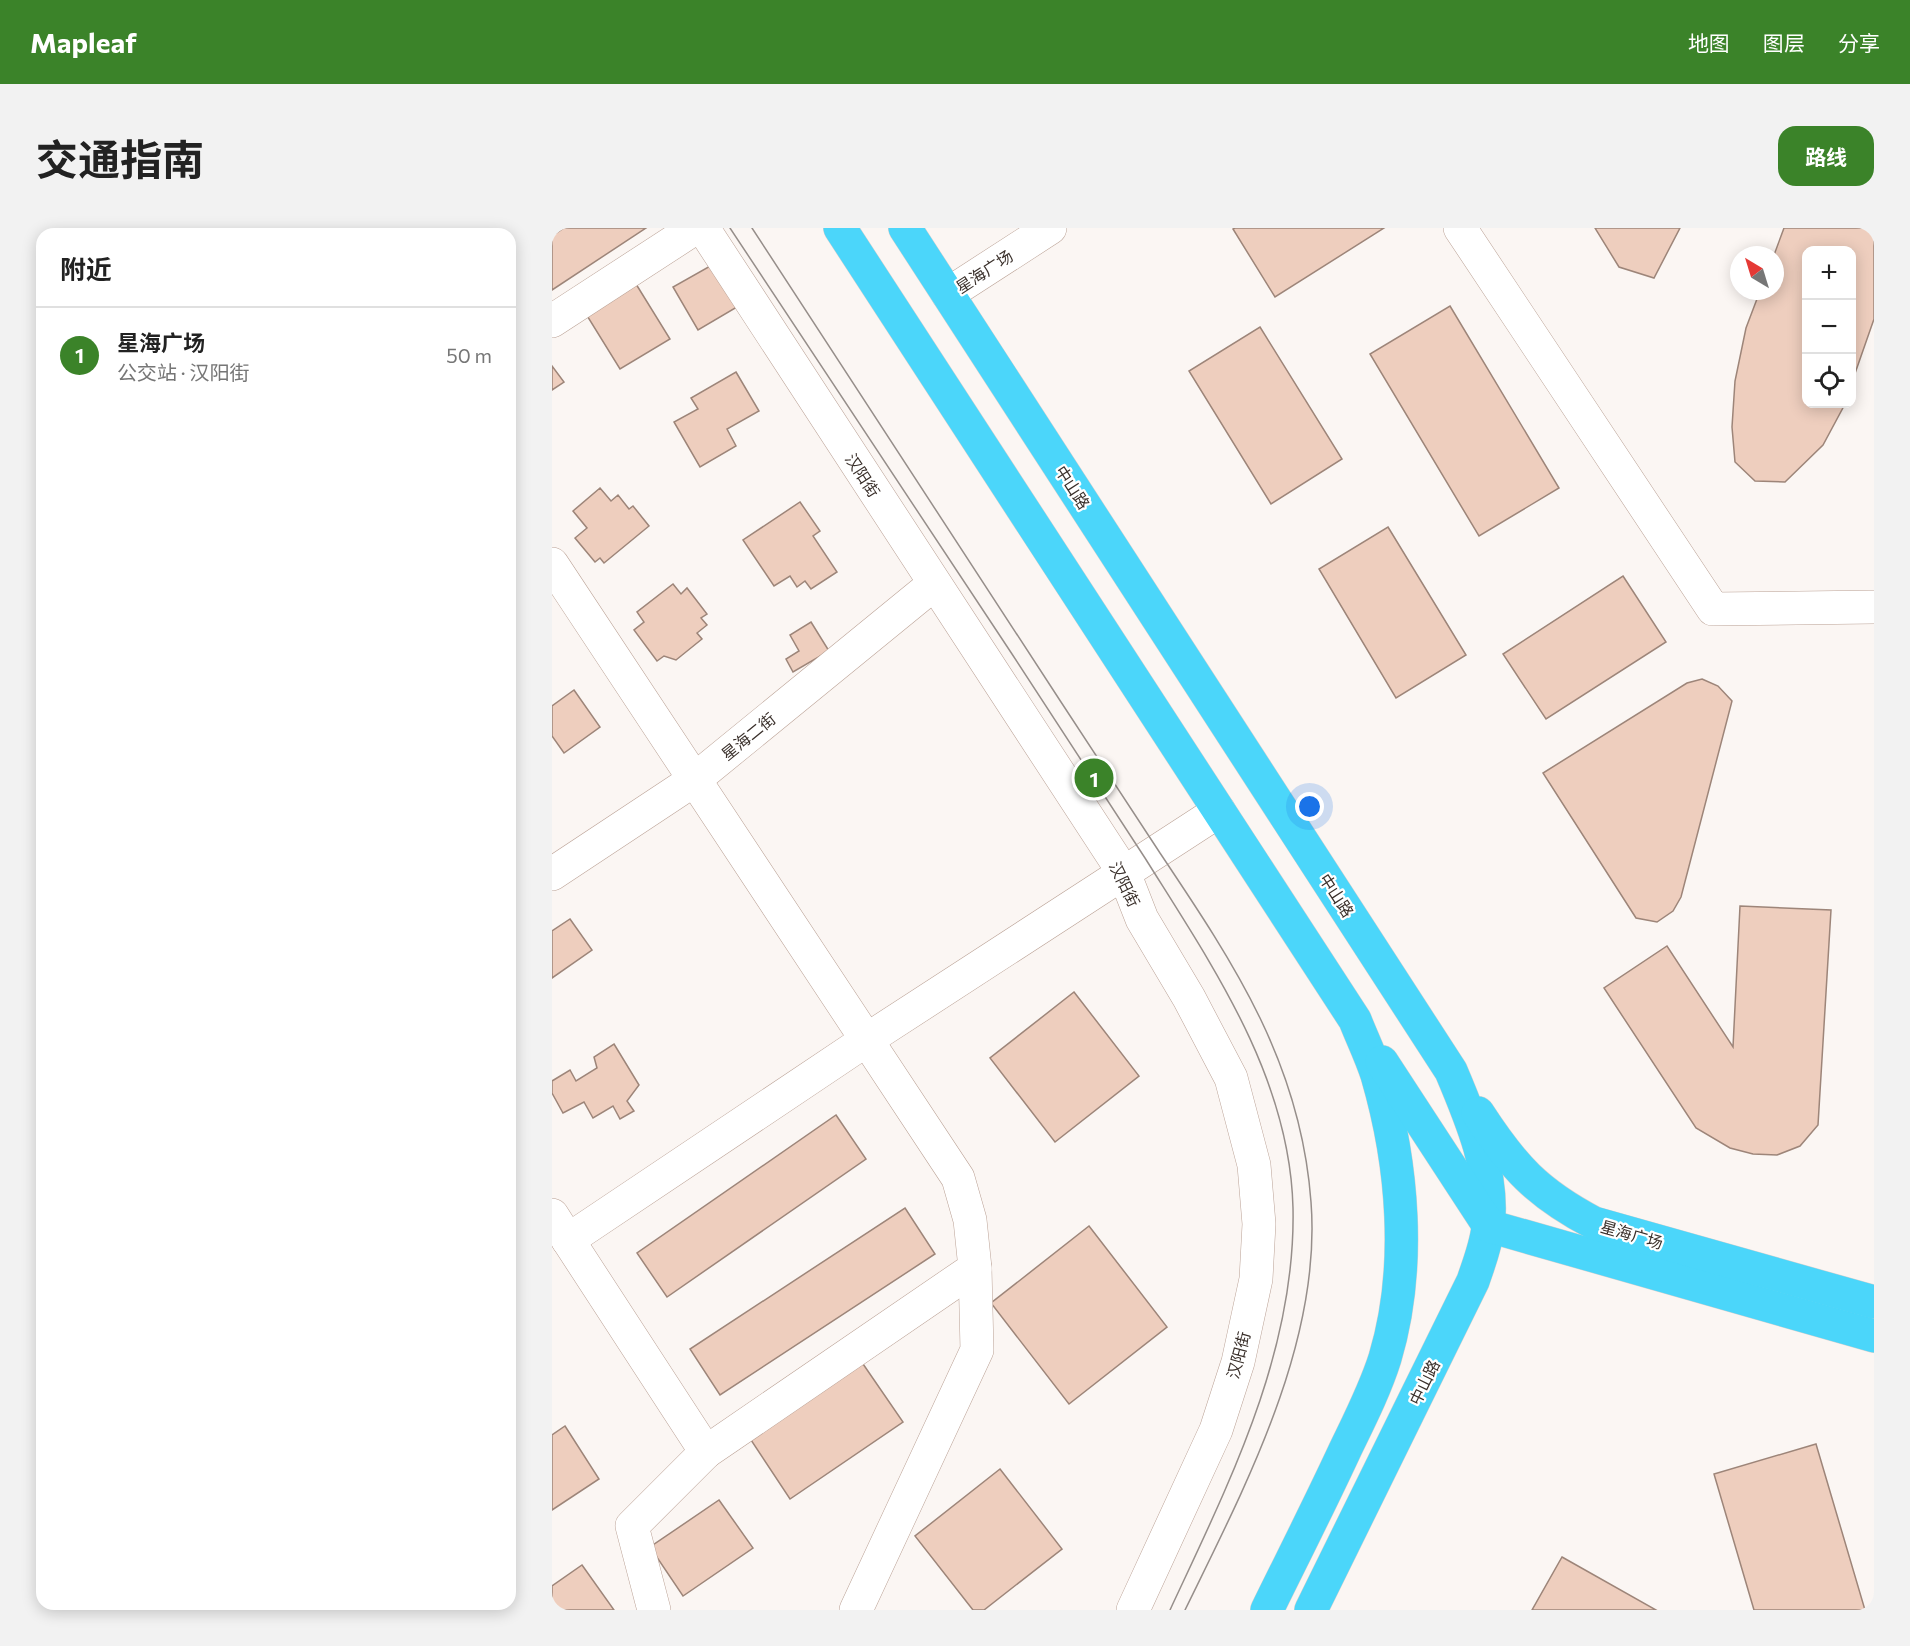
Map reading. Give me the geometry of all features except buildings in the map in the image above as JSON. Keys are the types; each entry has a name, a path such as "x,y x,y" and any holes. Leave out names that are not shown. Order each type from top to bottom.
{"highway":[{"path":"840,228 1489,1226"},
{"name":"中山路","path":"905,228 1451,1071 1467,1109 1479,1148 1488,1187 1489,1226 1473,1281 1311,1610"},
{"path":"1267,1610 1361,1417 1384,1359 1397,1304 1400,1238 1398,1182 1389,1128 1376,1074 1355,1020"},
{"name":"星海广场","path":"1451,1071 1506,1155 1524,1176 1568,1210 1594,1223 1874,1302"},
{"name":"星海广场","path":"1489,1226 1874,1336"}],"street":[{"path":"552,321 694,228"},
{"name":"汉阳街","path":"703,228 1124,873 1142,919 1189,998 1231,1078 1254,1165 1259,1224 1257,1279 1238,1362 1216,1430 1133,1610"},
{"name":"星海广场","path":"948,294 1050,228"},
{"path":"1460,228 1713,609 1874,608"},
{"path":"552,564 868,1038 958,1178 970,1220 975,1268 977,1350 856,1610"},
{"name":"星海二街","path":"552,874 694,780 934,584"},
{"path":"706,1452 560,1228 868,1038 1219,811"},
{"path":"654,1610 632,1526 706,1452 975,1268"}],"tram line":[{"path":"730,228 1046,705 1196,939 1243,1024 1263,1068 1278,1113 1289,1160 1293,1208 1291,1261 1283,1314 1271,1365 1236,1465 1170,1610"},
{"path":"752,228 1214,935 1260,1018 1279,1060 1294,1105 1305,1152 1311,1202 1311,1255 1304,1308 1292,1360 1275,1412 1232,1514 1185,1610"}],"place":[{"name":"星海广场","path":"1094,778"}]}
